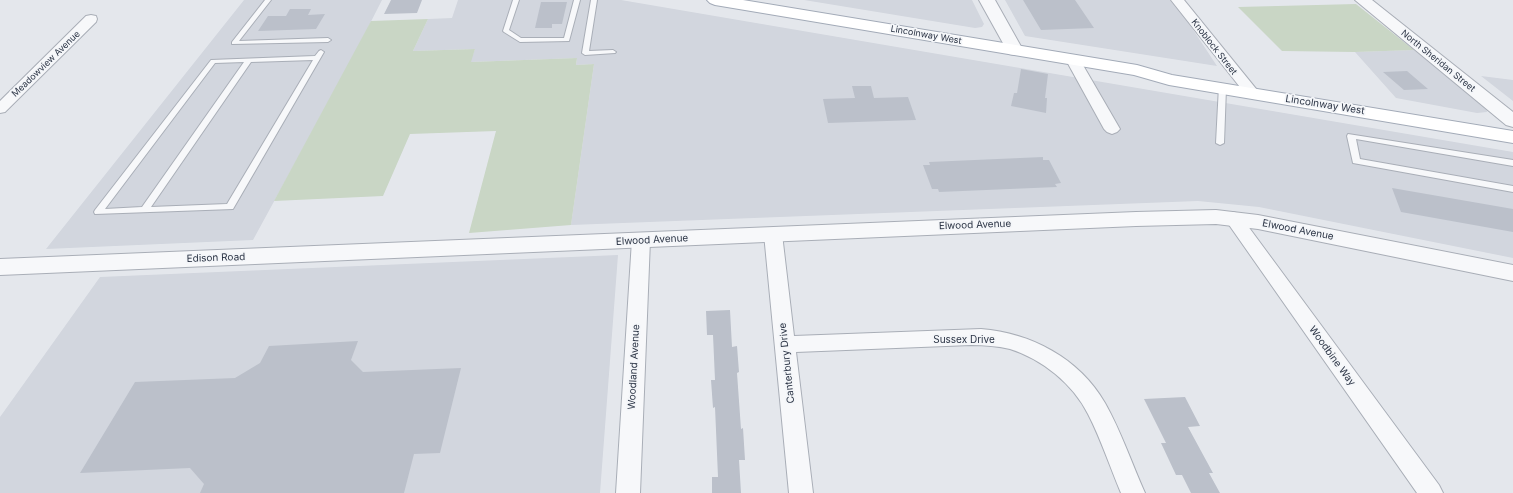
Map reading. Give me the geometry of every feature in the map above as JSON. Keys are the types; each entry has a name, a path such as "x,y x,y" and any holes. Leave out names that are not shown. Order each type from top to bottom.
{"main road":[{"name":"Lincolnway West","path":"715,0 1137,70 1169,80 1222,88 1247,87 1513,125"},
{"name":"Lincolnway West","path":"1137,70 1162,68 1247,87 1513,137"}],"street":[{"path":"987,0 1014,50"},
{"name":"Knoblock Street","path":"1177,0 1247,87"},
{"name":"North Sheridan Street","path":"1363,0 1513,121"},
{"name":"Meadowview Avenue","path":"0,109 91,20"},
{"path":"1073,60 1112,129"},
{"name":"Elwood Avenue","path":"432,249 1136,219 1216,217 1258,222 1512,275"},
{"name":"Woodbine Way","path":"1233,218 1431,493"},
{"name":"Canterbury Drive","path":"773,234 801,493"},
{"name":"Woodland Avenue","path":"628,493 641,240"},
{"name":"Edison Road","path":"0,267 432,249"},
{"name":"Sussex Drive","path":"784,344 974,338 1007,341 1038,351 1058,364 1075,379 1090,398 1097,409 1133,493"}],"lane":[{"path":"268,0 234,43 328,40"},
{"path":"516,0 506,32 520,40 567,40 577,0"},
{"path":"594,0 584,53 613,52"},
{"path":"319,55 230,207 98,212 213,61 249,60 319,55"},
{"path":"145,210 249,60"},
{"path":"1220,143 1222,88"},
{"path":"1513,163 1351,136 1356,161 1513,189"}],"shaded area":[{"path":"244,0 382,0 356,51 253,240 46,249"},
{"path":"458,0 621,0 1513,152 1513,258 1259,207 1198,201 571,225 594,64 576,65 577,58 470,62 475,49 413,51 428,19 452,18"},
{"path":"804,0 972,0 984,24 982,27 975,28"},
{"path":"1005,0 1170,0 1182,13 1217,66 1025,36"},
{"path":"1414,50 1486,107 1487,112 1477,113 1396,98 1355,52"},
{"path":"1481,76 1513,80 1513,101"},
{"path":"618,255 600,493 0,493 0,417 100,277"}],"green space":[{"path":"1356,4 1414,50 1355,52 1282,51 1238,7"},
{"path":"428,19 413,51 475,49 471,62 577,58 576,65 594,64 571,225 469,233 496,131 410,134 383,196 274,201 371,21"}],"building":[{"path":"391,0 422,0 417,13 384,14"},
{"path":"1023,0 1075,0 1094,28 1041,30"},
{"path":"541,2 567,2 562,24 552,24 552,28 535,28"},
{"path":"290,9 311,9 308,15 325,14 316,29 258,31 268,16 286,16"},
{"path":"1021,69 1048,74 1045,98 1047,98 1046,113 1011,106 1014,93 1017,93"},
{"path":"1407,71 1428,89 1404,90 1383,72"},
{"path":"852,86 871,86 874,98 908,97 916,120 828,123 823,99 855,98"},
{"path":"1043,157 1043,160 1049,160 1061,183 1055,184 1057,187 939,192 938,189 932,189 923,165 930,165 929,162"},
{"path":"1392,188 1513,209 1513,232 1401,212"},
{"path":"730,310 732,347 737,346 739,372 737,373 745,460 739,460 741,493 712,493 712,477 718,477 715,407 713,408 711,380 715,380 713,335 707,335 706,311"},
{"path":"358,341 351,360 363,372 461,368 440,453 414,454 404,493 200,493 204,484 190,468 80,473 135,382 235,378 260,363 269,346"},
{"path":"1185,397 1200,426 1188,427 1213,473 1209,473 1220,493 1191,493 1182,475 1176,475 1161,443 1166,443 1144,399"}]}
